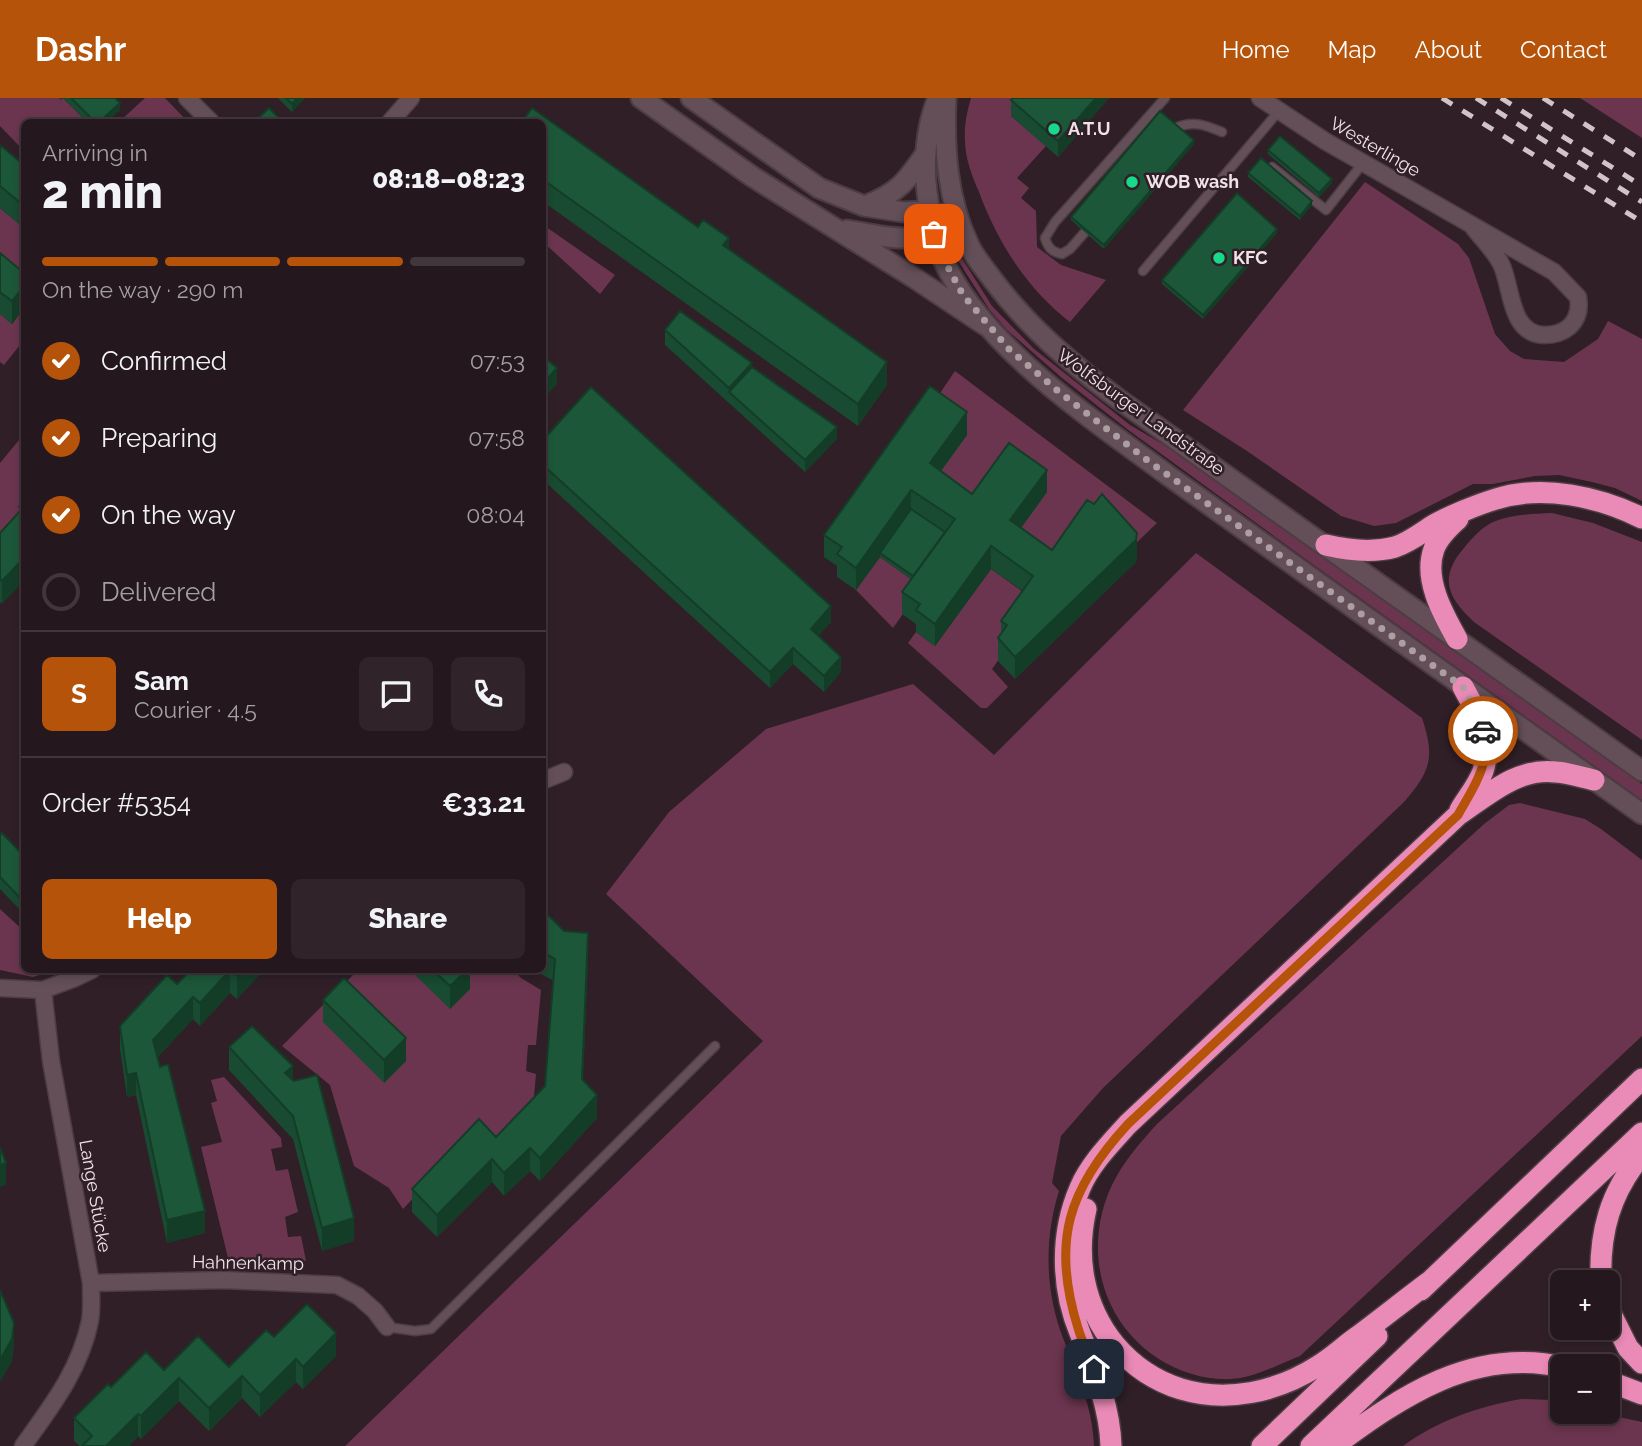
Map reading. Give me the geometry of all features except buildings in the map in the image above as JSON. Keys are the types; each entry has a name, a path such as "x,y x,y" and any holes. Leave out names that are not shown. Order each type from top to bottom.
{"highway":[{"path":"1325,545 1346,550 1394,547 1435,525 1497,498 1544,492 1588,498 1642,518"},
{"path":"1457,639 1438,601 1431,565 1434,548 1462,513"},
{"path":"1458,815 1483,771 1486,741 1478,714 1463,687"},
{"path":"1111,1446 1108,1416 1079,1330 1066,1275 1065,1244 1070,1218 1081,1186 1100,1157 1128,1124 1458,815 1516,776 1555,771 1594,780"},
{"path":"1262,1446 1642,1079"},
{"path":"1311,1446 1642,1133"},
{"path":"1601,1270 1603,1228 1620,1184 1642,1154"},
{"path":"1100,1157 1082,1228 1083,1273 1088,1298 1097,1320 1126,1357 1146,1373 1169,1385 1197,1394 1223,1397 1255,1393 1289,1382 1319,1366 1429,1282"},
{"path":"1620,1332 1628,1348 1642,1363"},
{"path":"1334,1446 1404,1397 1453,1374 1487,1366 1526,1363 1550,1366"},
{"path":"1620,1386 1642,1394"}],"main road":[{"name":"Wolfsburger Landstraße","path":"641,98 752,177 990,329"},
{"path":"691,98 819,188 864,206 903,212 929,211 958,220 944,148 947,98"},
{"path":"864,206 886,197 905,184 926,153 938,98"},
{"name":"Wolfsburger Landstraße","path":"926,153 924,176 929,211 943,258 963,295 1009,349 1105,428 1642,814"},
{"name":"Wolfsburger Landstraße","path":"835,228 908,240 934,234 958,220 984,269 1014,308 1054,348 1117,398 1642,771"}],"street":[{"path":"187,98 208,119"},
{"path":"393,119 411,98"},
{"name":"Westerlinge","path":"1260,98 1363,163 1554,272 1574,290 1579,304 1572,325 1557,334 1539,335 1520,322 1509,296 1502,265 1473,226"},
{"path":"546,779 564,772"},
{"path":"0,988 43,990 86,973"},
{"name":"Lange Stücke","path":"23,1446 65,1389 90,1320 91,1283 51,1061 43,990"},
{"name":"Hahnenkamp","path":"91,1283 224,1280 337,1285 358,1296 375,1311 387,1327"}],"lane":[{"path":"1085,232 1062,254 1054,253 1045,238 1055,222 1165,98"},
{"path":"1143,271 1279,111"},
{"path":"1175,128 1187,122 1222,132"},
{"path":"1272,167 1326,210 1363,163"},
{"path":"387,1327 415,1331 432,1329 715,1046"}],"shaded area":[{"path":"0,98 63,98 84,119 21,119 21,148 0,126"},
{"path":"145,98 165,98 185,119 122,119"},
{"path":"971,98 1026,98 1011,116 1046,146 1017,178 1029,188 1021,198 1036,211 1037,247 1061,265 1106,280 1070,322 1027,280 1005,247 987,211 971,173 966,153 965,124"},
{"path":"1580,98 1642,98 1642,138"},
{"path":"1365,182 1458,244 1469,258 1495,334 1510,351 1524,359 1564,362 1598,339 1608,321 1642,339 1642,501 1615,488 1592,482 1559,475 1535,476 1493,484 1473,484 1396,523 1374,526 1341,516 1183,410"},
{"path":"0,208 21,226 21,274 0,256"},
{"path":"546,227 615,275 600,294 546,245"},
{"path":"961,257 992,306 1033,348 1130,425 1198,465 1642,784 1642,800 1311,563 1127,429 1062,378 1007,330 989,309 957,259"},
{"path":"21,312 21,344 4,365 0,362 0,314 12,324"},
{"path":"955,371 1157,523 1131,548 1052,572 1010,543 1046,492 972,517 930,486 930,408"},
{"path":"21,438 21,528 0,555 0,463"},
{"path":"1552,513 1593,523 1642,542 1642,740 1474,622 1453,596 1449,578 1451,569 1464,548 1481,530 1507,517"},
{"path":"1196,553 1422,718 1428,743 1428,763 1420,781 1404,802 1103,1088 1061,1136 1052,1183 1059,1191 1049,1246 1050,1283 1057,1320 1087,1404 1094,1446 345,1446 763,1041 606,894 669,812 766,729 913,684 994,755"},
{"path":"880,557 922,587 893,628 856,590"},
{"path":"991,569 1033,599 1002,644 1007,648 992,669 1008,687 987,708 981,708 908,643 916,632 935,646"},
{"path":"1520,803 1585,819 1642,860 1642,1036 1300,1356 1252,1375 1225,1379 1192,1374 1150,1353 1119,1319 1108,1299 1098,1254 1099,1230 1106,1199 1127,1160 1157,1124 1484,824 1509,805"},
{"path":"0,909 21,928 21,973 46,973 33,977 0,970"},
{"path":"355,973 516,973 541,990 536,1045 528,1045 526,1071 536,1074 533,1108 496,1149 478,1130 403,1209 389,1188 354,1166 330,1085 282,1046"},
{"path":"224,1077 281,1138 282,1147 271,1149 276,1171 288,1169 298,1212 285,1217 288,1237 301,1236 306,1261 229,1262 201,1147 222,1142 211,1103 217,1101 211,1080"},
{"path":"1521,1399 1550,1400 1550,1424 1620,1424 1620,1417 1642,1422 1642,1446 1403,1446 1430,1429 1489,1406"}],"railway":[{"path":"1442,98 1642,222"},
{"path":"1476,98 1642,202"},
{"path":"1501,98 1642,186"},
{"path":"1543,98 1642,160"}],"way so far":[{"path":"934,234 943,258 963,295 1009,349 1147,460 1463,687 1478,714 1483,731"}],"place":[{"name":"A.T.U","path":"1054,129"},
{"name":"WOB wash","path":"1132,182"},
{"name":"KFC","path":"1219,258"}],"route":[{"path":"1094,1369 1079,1330 1066,1275 1065,1244 1081,1186 1100,1157 1128,1124 1458,815 1483,771 1486,741 1483,731"}]}
